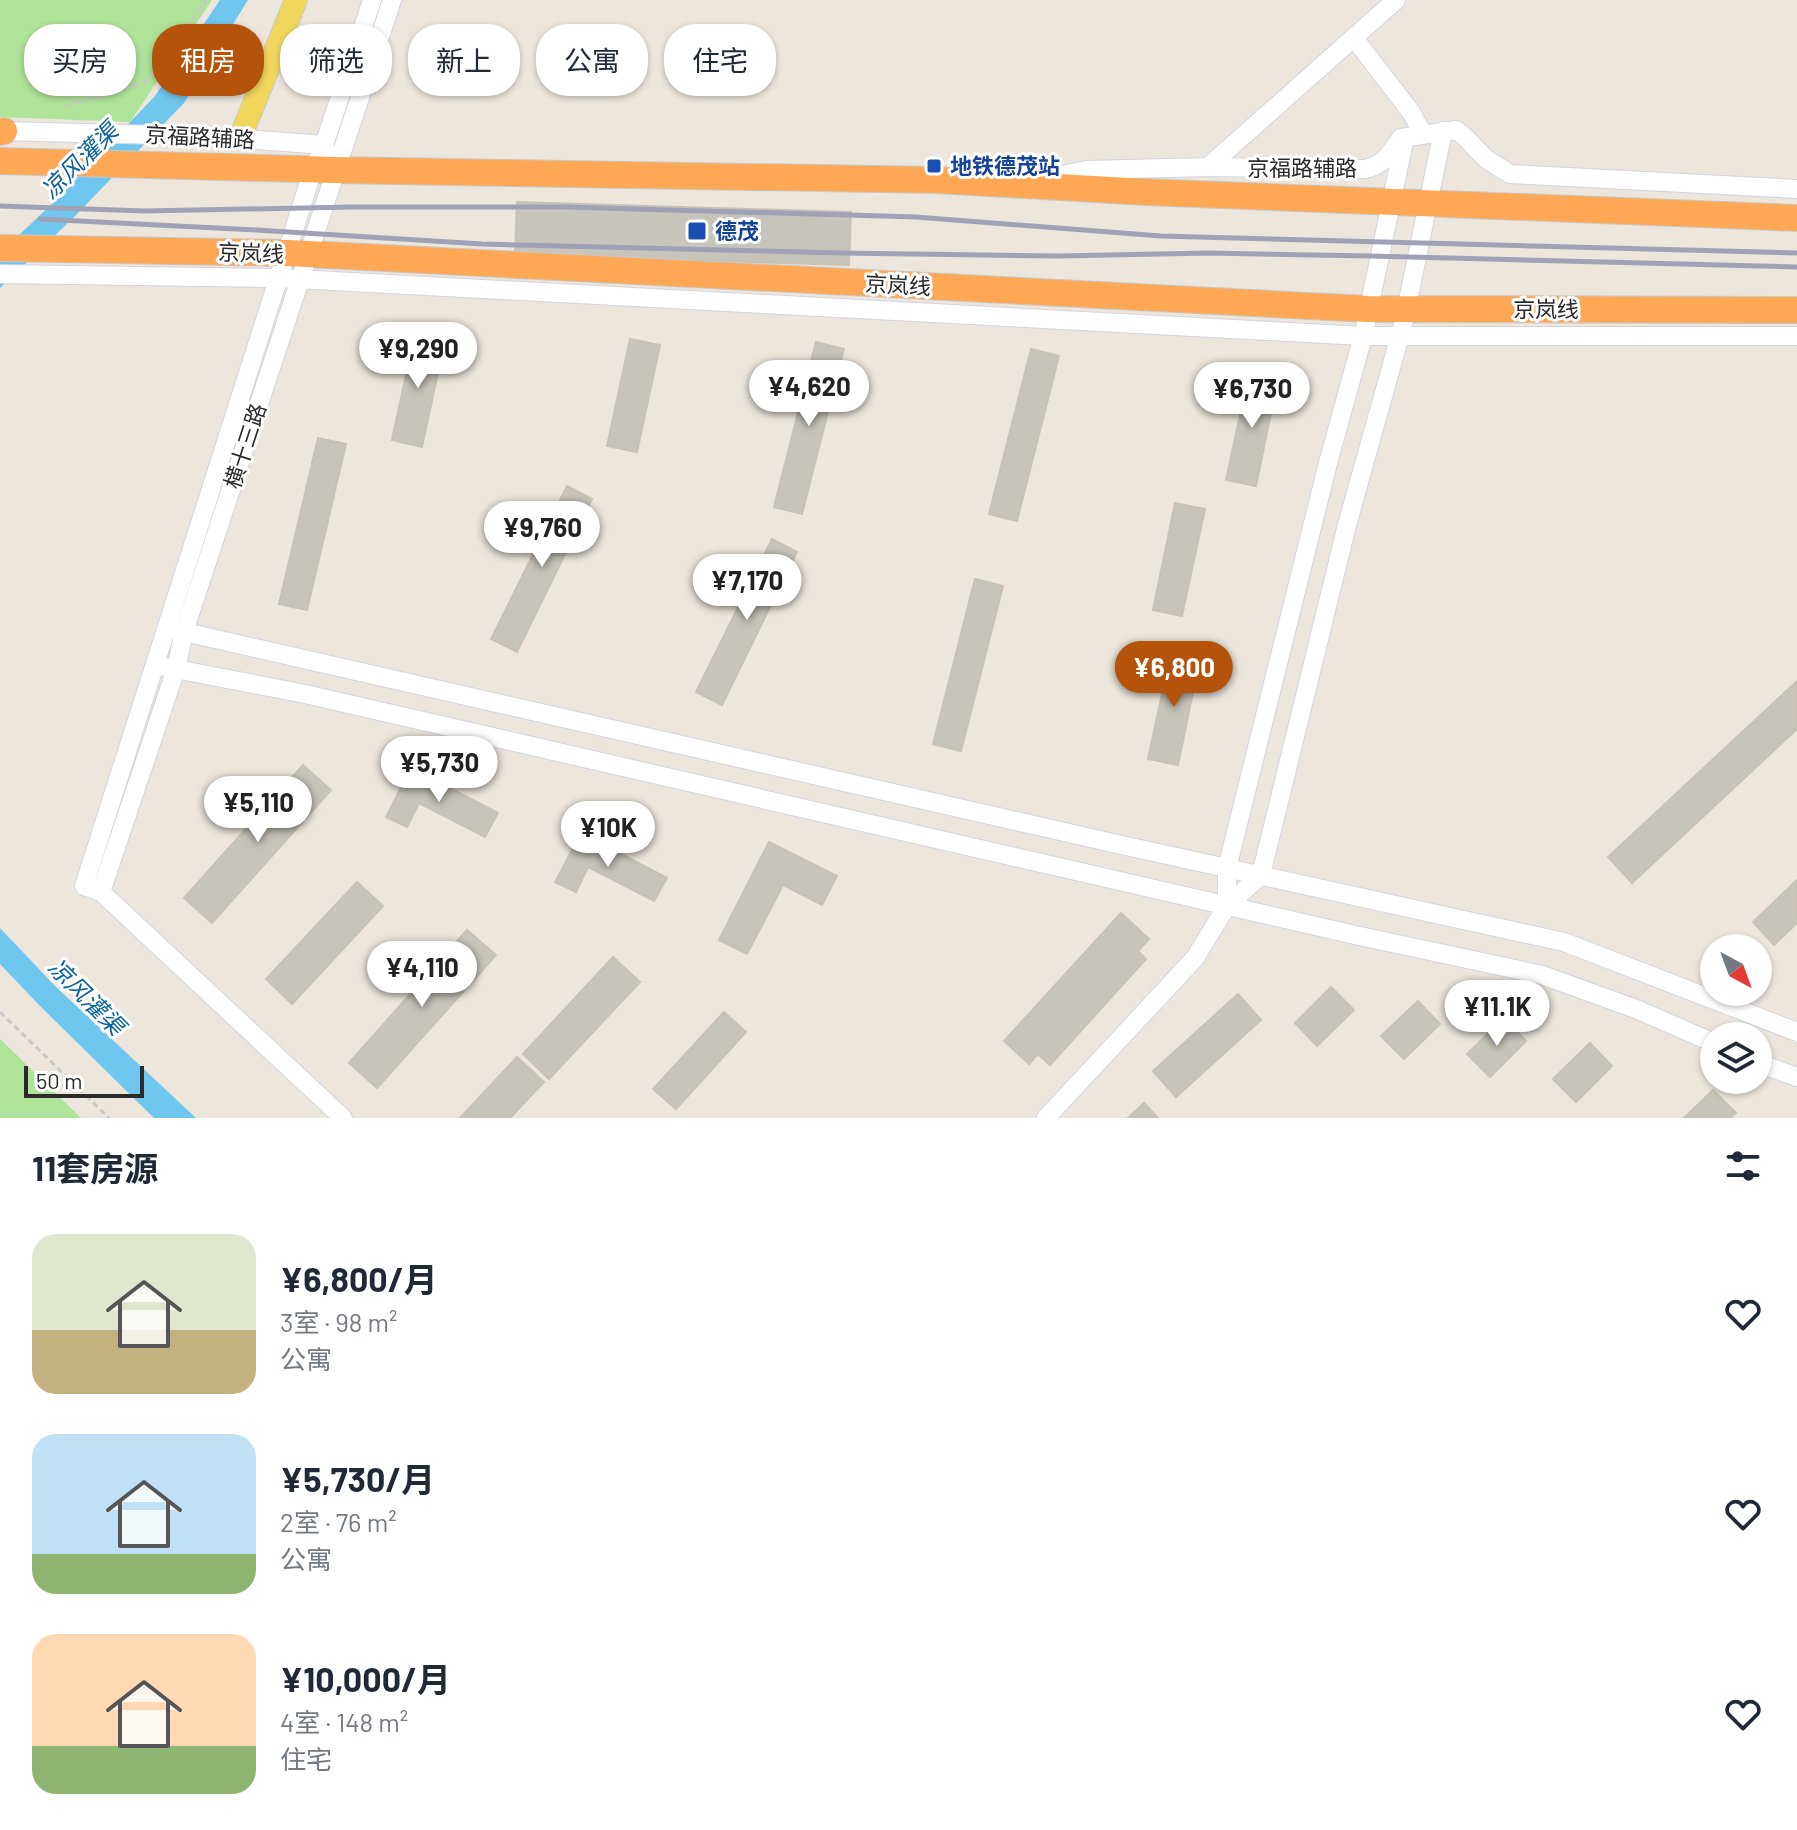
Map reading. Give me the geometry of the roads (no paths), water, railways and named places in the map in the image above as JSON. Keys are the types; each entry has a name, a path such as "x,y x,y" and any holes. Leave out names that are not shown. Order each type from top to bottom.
{"highway":[{"path":"0,161 324,170 936,180 1390,203 1797,218"},
{"name":"京岚线","path":"0,248 103,249 298,262 1368,309 1797,310"}],"main road":[{"path":"240,138 296,0"}],"street":[{"path":"324,170 324,145 372,0"},
{"name":"横十三路","path":"93,889 155,665 176,630 298,262 324,170 392,0"},
{"path":"1208,167 1396,0"},
{"path":"1227,906 1227,868 1328,463 1363,336 1390,203 1414,136 1411,112 1354,38"},
{"path":"1414,136 1451,130 1461,132 1481,155 1510,174 1797,189"},
{"path":"1046,1118 1195,958 1227,906 1261,875 1347,525 1407,309 1443,131"},
{"name":"京福路辅路","path":"1,132 202,136 324,145"},
{"name":"京福路辅路","path":"1018,185 1086,170 1208,167 1365,169 1384,160 1399,141 1414,136"},
{"path":"298,262 1363,336 1797,336"},
{"name":"横十三路","path":"93,889 176,669 176,630 278,278 298,262"},
{"path":"0,274 278,278"},
{"path":"176,630 1564,942 1797,1032"},
{"path":"155,665 320,698 1542,975 1636,1009 1700,1037"},
{"path":"93,889 343,1118"},
{"path":"1772,1068 1797,1077"}],"water":[{"path":"220,0 248,0 233,24 204,24"},
{"path":"155,96 188,96 75,216 0,288 0,253 54,202"},
{"path":"0,928 55,986 196,1118 154,1118 0,964"}],"railway":[{"path":"0,206 145,211 566,207 916,217 1161,236 1797,253"},
{"path":"40,219 482,244 1059,256 1209,253 1797,267"}],"place":[{"name":"地铁德茂站","path":"934,166"},
{"name":"德茂","path":"697,231"}],"water label":[{"name":"凉风灌渠","path":"80,161"},
{"name":"凉风灌渠","path":"86,997"}]}
